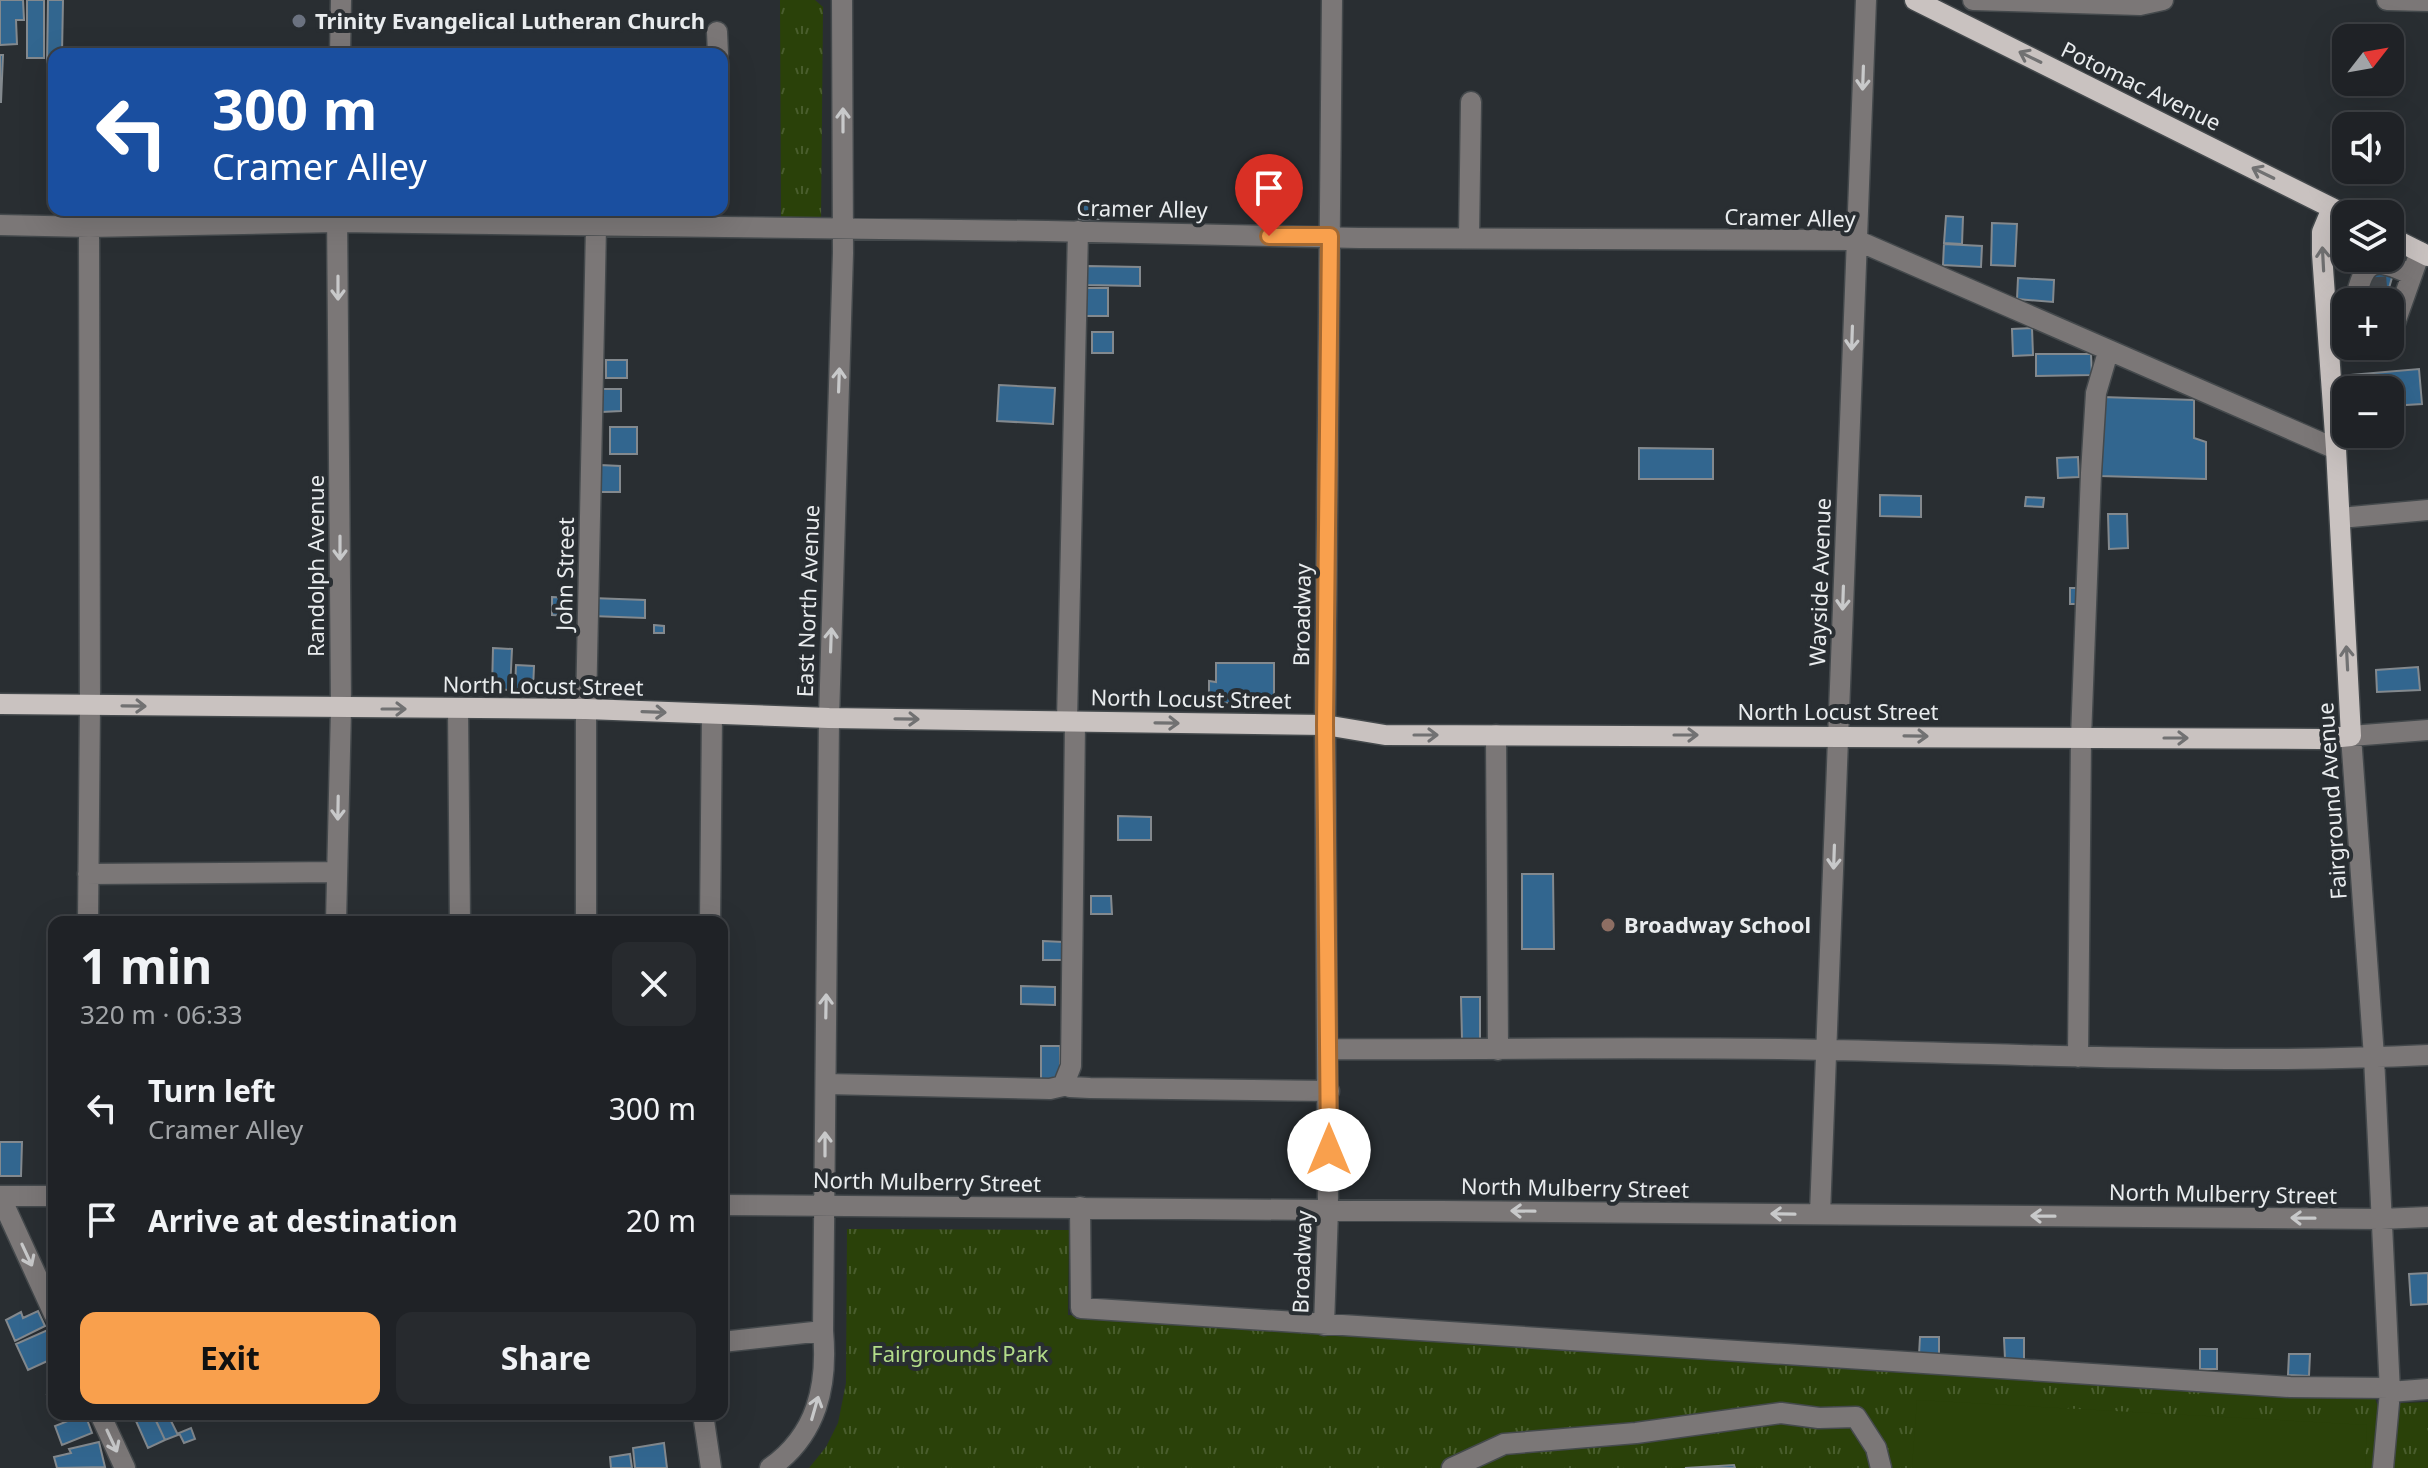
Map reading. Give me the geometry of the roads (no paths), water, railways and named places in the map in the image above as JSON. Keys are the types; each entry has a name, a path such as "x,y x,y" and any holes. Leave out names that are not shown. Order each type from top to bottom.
{"main road":[{"name":"Potomac Avenue","path":"1915,0 2332,208"},
{"name":"Fairground Avenue","path":"2332,220 2322,232 2332,305"},
{"path":"2404,244 2424,254"},
{"name":"Fairground Avenue","path":"2337,360 2336,449 2351,736"},
{"name":"North Locust Street","path":"0,704 586,709 829,718 1325,725 1385,735 2321,739 2351,736"}],"street":[{"path":"340,48 341,0"},
{"name":"East North Avenue","path":"770,1468 788,1455 814,1417 826,1364 823,1331 829,718 843,228 842,0"},
{"name":"Broadway","path":"1324,1325 1329,1091 1325,725 1332,0"},
{"name":"Wayside Avenue","path":"1820,1214 1866,0"},
{"path":"1973,0 2140,5 2163,0"},
{"path":"2387,0 2428,1"},
{"path":"717,32 718,48"},
{"path":"1469,238 1471,102"},
{"name":"Cramer Alley","path":"0,225 89,227 337,216 596,227 714,218 843,228 1469,238 1856,240 2336,449"},
{"name":"Randolph Avenue","path":"336,916 341,709 337,216"},
{"path":"88,916 89,227"},
{"name":"John Street","path":"586,916 586,709 596,227"},
{"path":"1064,1084 1071,1066 1071,722 1078,231"},
{"path":"2401,288 2424,254"},
{"path":"2360,288 2361,275 2371,266 2389,264 2403,282"},
{"path":"2078,1057 2081,738 2096,393 2108,352"},
{"path":"2340,518 2428,510"},
{"path":"458,709 460,916"},
{"path":"710,916 712,714"},
{"name":"North Locust Street","path":"2351,736 2428,730"},
{"path":"1496,735 1498,1050"},
{"name":"Fairground Avenue","path":"2351,736 2374,1057 2390,1390 2383,1468"},
{"path":"88,874 337,872"},
{"path":"1329,1049 1826,1050 2078,1057 2428,1055"},
{"path":"826,1084 1050,1089 1064,1084 1090,1088 1329,1091"},
{"path":"48,1196 0,1196 48,1301"},
{"name":"North Mulberry Street","path":"728,1205 2428,1217"},
{"path":"1080,1207 1081,1308 2290,1387 2428,1389"},
{"path":"728,1341 823,1331"},
{"path":"1452,1468 1504,1444 1636,1433 1781,1413 1819,1418 1856,1417 1876,1448 1881,1468"},
{"path":"103,1420 125,1468"},
{"path":"704,1420 711,1468"},
{"path":"2386,1436 2395,1468"}],"tunnel":[{"path":"2367,288 2390,286"}],"place":[{"name":"Trinity Evangelical Lutheran Church","path":"299,21"},
{"name":"Broadway School","path":"1608,925"}],"park label":[{"name":"Fairgrounds Park","path":"960,1354"}]}
